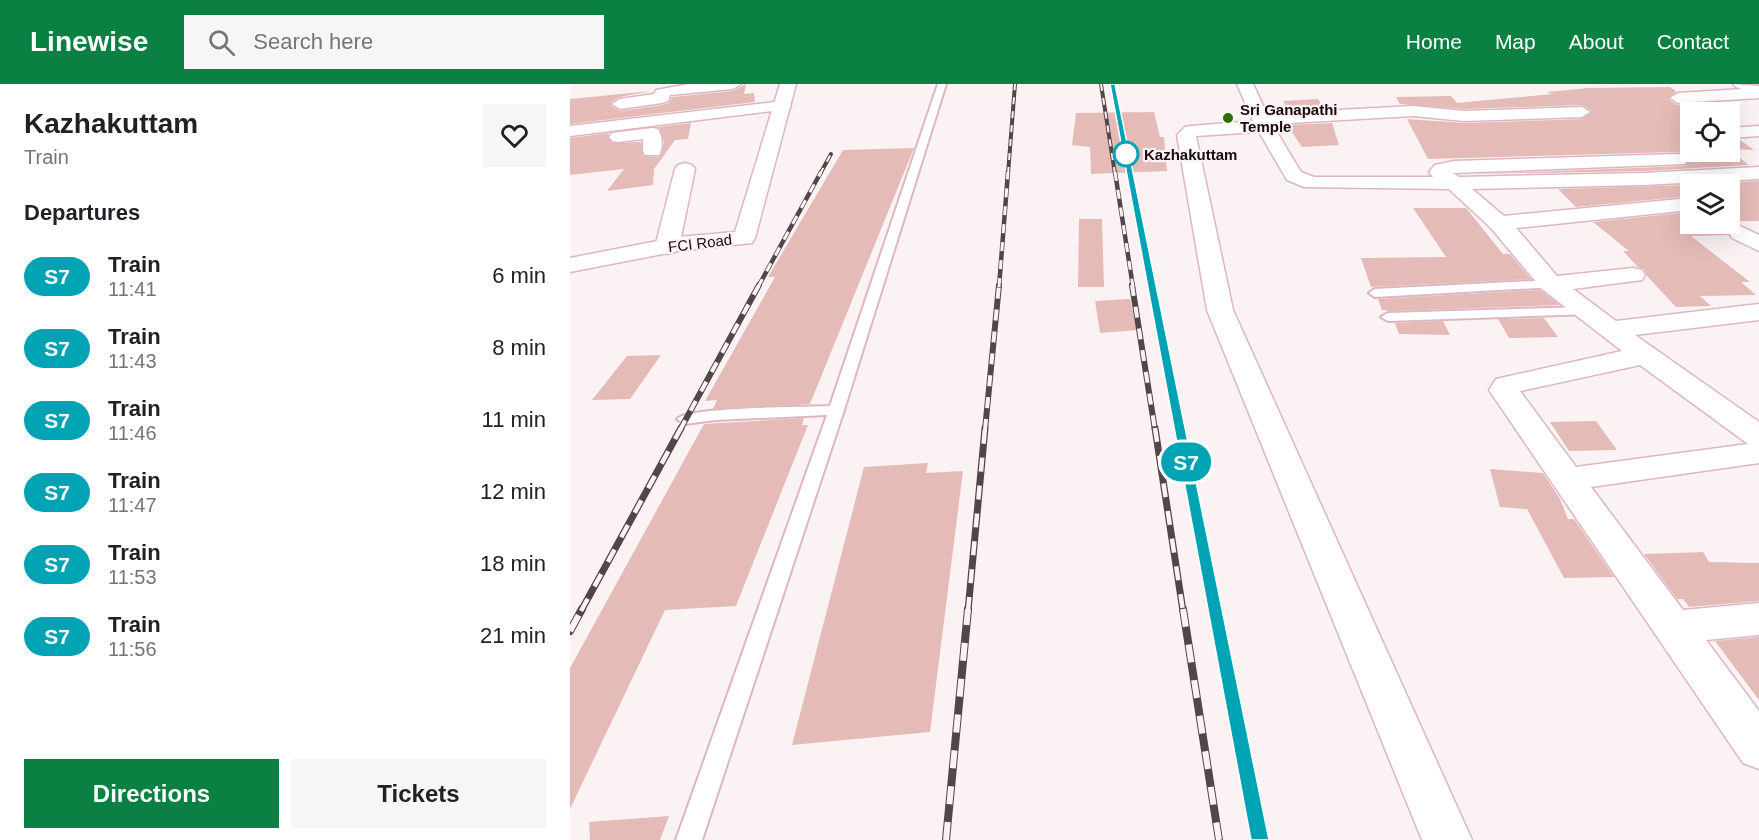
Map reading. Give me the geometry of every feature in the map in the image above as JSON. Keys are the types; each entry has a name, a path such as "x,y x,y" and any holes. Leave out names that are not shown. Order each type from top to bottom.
{"street":[{"path":"604,106 662,98 662,93 676,90 733,84"},
{"name":"FCI Road","path":"570,265 723,238 744,238 788,84"},
{"path":"1245,84 1256,115 1294,176 1311,183 1643,179 1759,173"},
{"path":"1741,84 1759,92"},
{"path":"1678,98 1759,92"},
{"path":"575,130 783,106"},
{"path":"582,109 575,130 577,142 652,133 652,151"},
{"path":"1447,840 1220,309 1186,135 1191,131 1256,115 1413,111 1464,116 1582,112"},
{"path":"1740,132 1759,131"},
{"path":"1678,160 1454,167 1439,170 1499,223 1551,284 1645,356 1759,437"},
{"path":"667,247 685,169"},
{"path":"1499,223 1559,219 1680,205"},
{"path":"1551,284 1633,274"},
{"path":"1610,330 1759,312"},
{"path":"1645,356 1506,385 1504,390 1759,748"},
{"path":"1567,478 1759,453"},
{"path":"1673,627 1759,619"}],"lane":[{"path":"689,840 836,411 942,84"},
{"path":"1375,293 1551,284"},
{"path":"1388,316 1584,311"},
{"path":"685,419 715,415 836,411"}],"building":[{"path":"746,84 744,94 754,93 755,102 570,124 570,99 651,91 620,97 611,102 611,106 620,111 663,105 669,103 672,97 733,91"},
{"path":"1670,87 1676,91 1668,99 1680,105 1680,152 1428,159 1407,119 1464,123 1582,119 1592,111 1582,105 1464,109 1400,104 1396,97 1451,96 1457,103 1552,94 1547,92 1588,88"},
{"path":"1318,99 1324,109 1288,111 1283,101"},
{"path":"1154,112 1160,137 1164,137 1167,171 1091,174 1090,147 1072,145 1076,113"},
{"path":"691,123 688,139 675,140 654,169 653,185 607,191 624,169 570,175 570,138 609,133 607,137 612,143 641,142 643,156 659,157 664,142 659,127"},
{"path":"1332,123 1339,145 1302,147 1287,125"},
{"path":"1740,140 1754,150 1740,149"},
{"path":"914,148 810,404 713,409 717,400 705,401 775,277 768,277 843,150"},
{"path":"1740,158 1749,165 1643,171 1475,174 1685,166 1687,162 1740,162"},
{"path":"1759,181 1759,221 1740,221 1740,182"},
{"path":"1680,185 1680,197 1576,207 1558,189"},
{"path":"1413,208 1466,208 1503,254 1510,254 1531,279 1371,287 1361,258 1446,257"},
{"path":"1680,213 1680,234 1728,234 1691,236 1750,282 1741,282 1756,295 1700,296 1711,306 1676,307 1647,276 1644,269 1638,267 1623,251 1629,251 1593,222"},
{"path":"1079,219 1102,219 1104,287 1078,287"},
{"path":"1540,290 1560,305 1391,311 1382,310 1378,299"},
{"path":"1130,299 1137,330 1100,333 1095,301"},
{"path":"1544,318 1558,337 1509,338 1498,319"},
{"path":"1443,321 1450,335 1399,334 1395,323"},
{"path":"661,355 630,399 592,400 627,356"},
{"path":"804,418 802,425 808,425 736,606 665,610 570,809 570,668 704,424"},
{"path":"1596,421 1617,450 1569,451 1550,422"},
{"path":"928,463 926,473 963,471 930,732 792,745 864,467"},
{"path":"1490,469 1543,473 1560,499 1568,519 1574,519 1614,577 1564,578 1527,509 1500,507"},
{"path":"1703,552 1709,562 1759,563 1759,601 1689,607 1683,599 1677,599 1644,554"},
{"path":"1759,637 1759,700 1715,641"},
{"path":"669,816 660,840 590,840 589,822"}],"railway":[{"path":"1008,174 1015,84"},
{"path":"1101,84 1115,174"},
{"path":"1113,84 1130,174"},
{"path":"820,174 831,154"},
{"path":"758,287 821,172"},
{"path":"999,287 1008,172"},
{"path":"1115,172 1133,287"},
{"path":"1130,172 1152,287"},
{"path":"680,430 759,285"},
{"path":"985,430 999,285"},
{"path":"1132,285 1155,430"},
{"path":"1152,285 1180,430"},
{"path":"581,611 681,428"},
{"path":"968,611 985,428"},
{"path":"1155,428 1183,611"},
{"path":"1180,428 1215,611"},
{"path":"570,631 582,609"},
{"path":"946,840 968,609"},
{"path":"1183,609 1219,840"},
{"path":"1215,609 1260,840"}],"train":[{"name":"S7","path":"1113,84 1260,840"}],"place":[{"name":"Sri Ganapathi Temple","path":"1228,118"},
{"name":"Kazhakuttam","path":"1126,154"}]}
